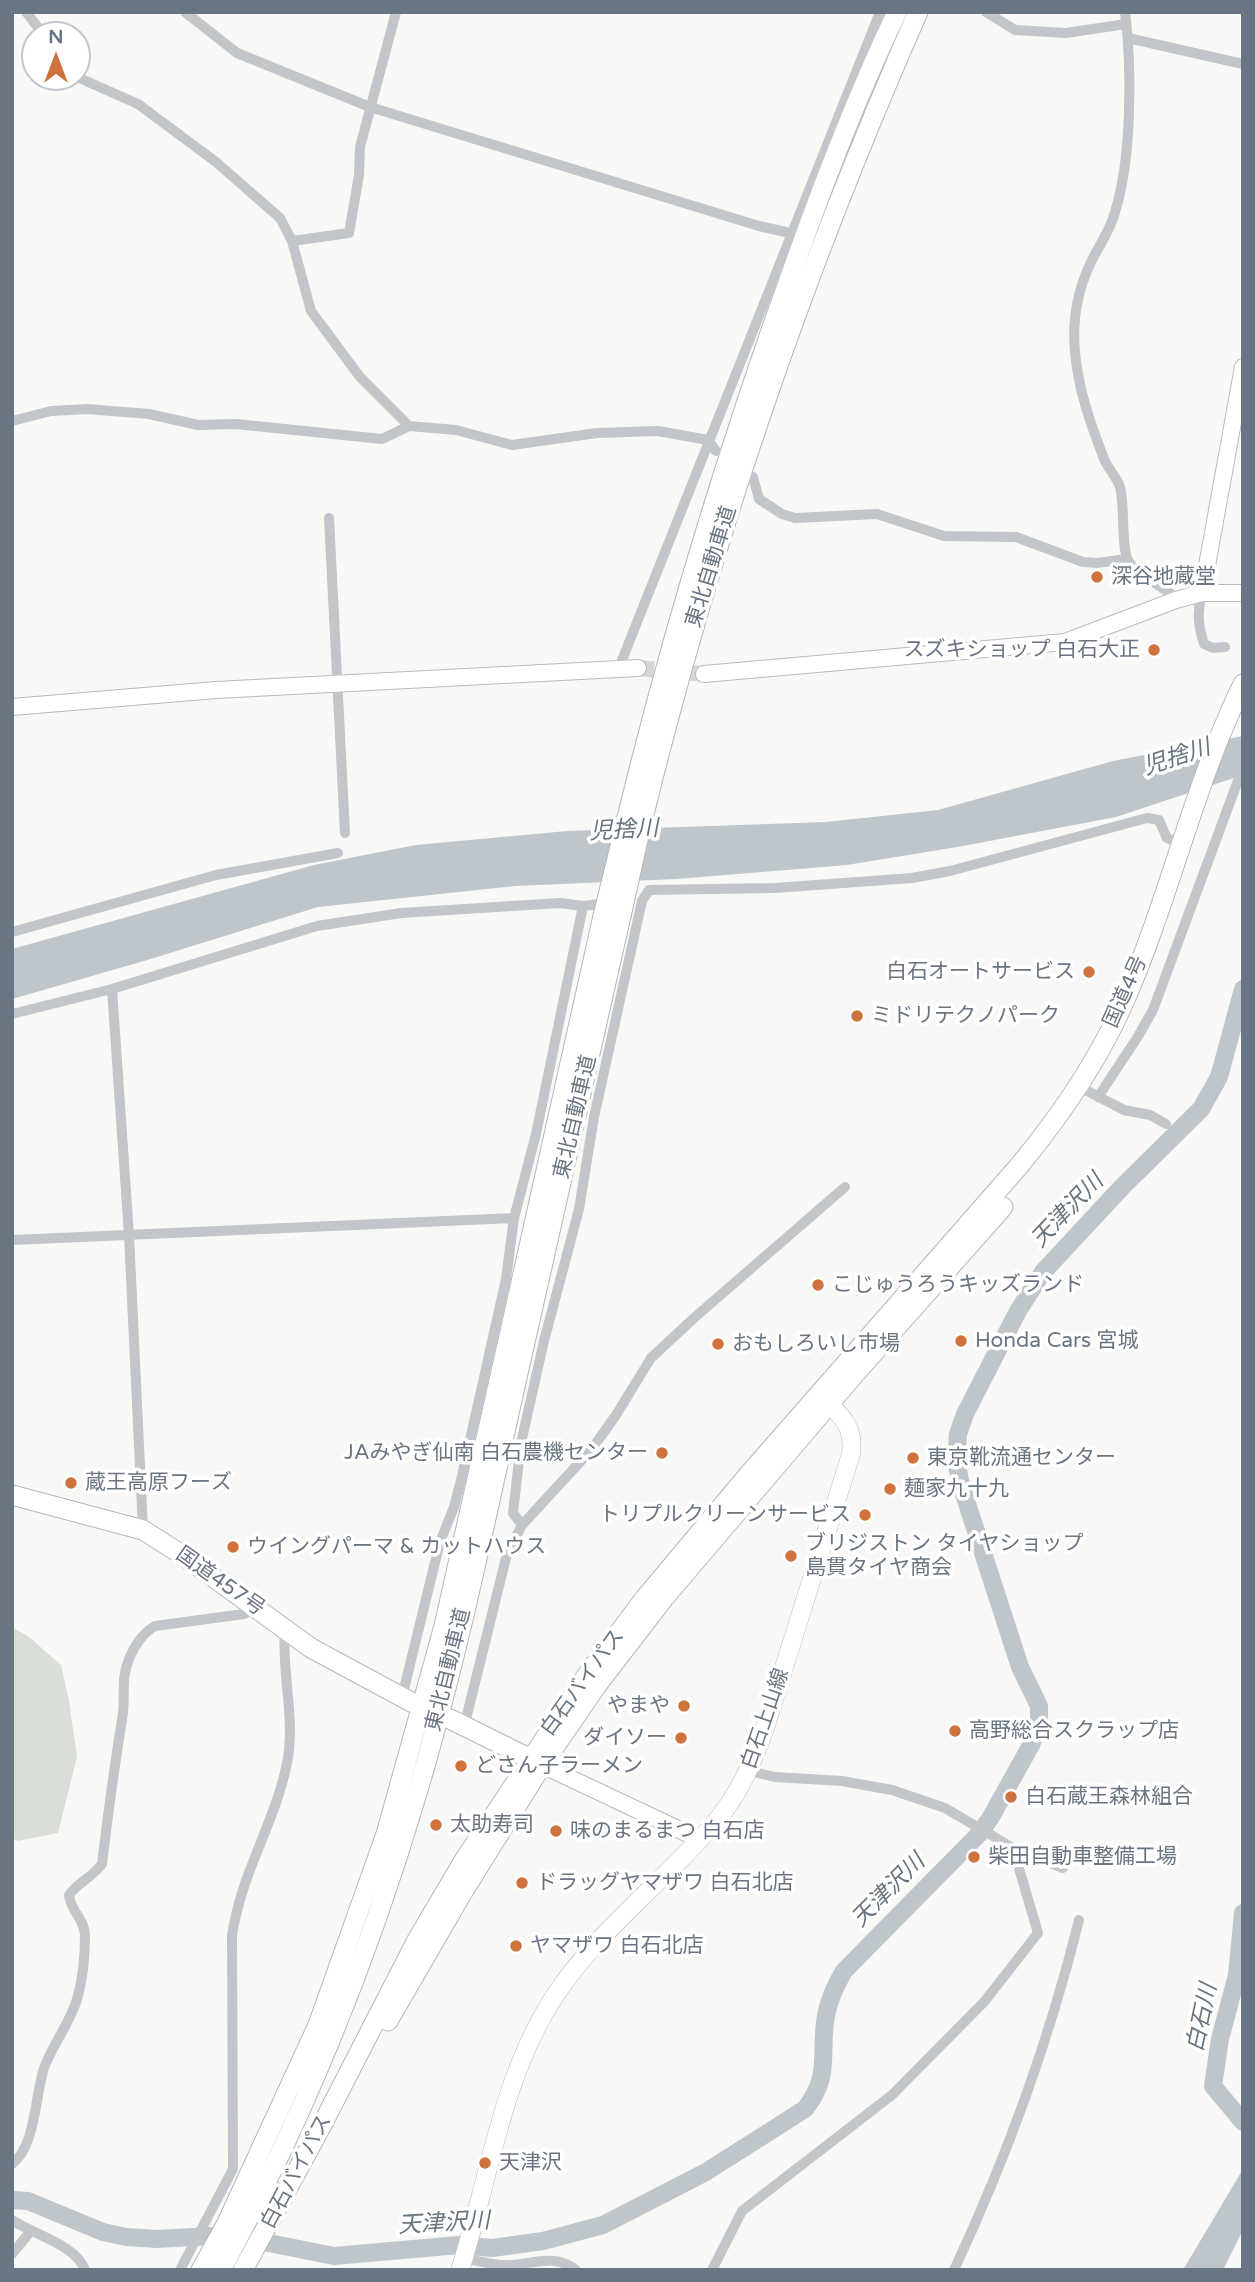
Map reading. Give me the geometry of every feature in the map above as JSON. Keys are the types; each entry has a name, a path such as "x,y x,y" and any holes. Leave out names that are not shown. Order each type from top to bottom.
{"highway":[{"name":"東北自動車道","path":"213,2247 299,2113 335,2029 419,1789 460,1632 674,632 741,418 799,251 843,138 897,12"},
{"name":"東北自動車道","path":"635,820 759,422 855,160 918,12"},
{"name":"国道4号","path":"944,1264 1035,1169 1089,1092 1138,1000 1168,921 1193,825 1234,725 1243,684"},
{"name":"国道4号","path":"1089,1092 1147,946 1180,845 1193,825"},
{"name":"白石バイパス","path":"255,2262 399,2001 536,1762 824,1400 944,1264"},
{"name":"国道457号","path":"12,1495 143,1530 184,1556 311,1648 407,1700"},
{"path":"457,1723 536,1762"},
{"path":"201,2270 213,2247"},
{"path":"213,2247 220,2270"}],"main road":[{"name":"白石上山線","path":"465,2254 502,2110 555,1996 580,1963 725,1810 749,1771 851,1454 853,1441 847,1423 824,1400"}],"street":[{"path":"185,12 237,53 370,107 746,222 790,233"},
{"path":"292,241 349,233 359,175 360,147 396,12"},
{"path":"618,670 880,12"},
{"path":"986,12 1015,30 1066,33 1126,24"},
{"path":"1125,12 1128,37 1127,145 1122,183 1115,215 1090,264 1080,291 1076,307 1075,352 1083,400 1106,463 1119,486 1127,559 1143,577 1172,594 1176,600"},
{"path":"1128,37 1243,64"},
{"path":"91,83 138,104 216,162 280,218 292,241 311,310 360,377 409,426"},
{"path":"1225,647 1213,648 1204,644 1199,619 1243,367"},
{"path":"12,421 51,411 87,409 149,414 198,425 236,424 382,439 409,426 456,430 512,445 597,433 658,431 708,440 716,451"},
{"path":"753,477 759,499 782,514 795,518 877,514 944,536 1016,537 1083,562 1127,559"},
{"path":"329,518 345,833"},
{"path":"704,674 1065,642 1176,600 1202,593 1243,593"},
{"path":"12,707 216,690 638,668"},
{"path":"1166,1124 1150,1115 1124,1110 1089,1092 1138,1038 1153,1010 1230,796 1243,767"},
{"path":"522,1525 513,1513 521,1443 544,1341 579,1209 594,1117 642,901 649,890 775,888 912,877 950,871 1147,818 1159,820 1167,838 1180,845"},
{"path":"12,932 216,875 338,853"},
{"path":"12,1014 112,989 304,929 365,917 560,902 583,906 642,901"},
{"path":"407,1700 439,1542 454,1507 461,1480 506,1279 514,1218 536,1134 583,906"},
{"path":"112,989 129,1235 143,1530"},
{"path":"457,1723 507,1554 522,1525 592,1449 651,1358 845,1187"},
{"path":"12,1240 514,1218"},
{"path":"12,2164 18,2160 27,2140 45,2066 74,2008 81,1984 85,1932 69,1895 94,1875 102,1864 123,1710 123,1679 129,1659 147,1630 155,1626 244,1614 256,1608"},
{"path":"180,2270 213,2247 227,2222 233,2169 232,1936 236,1909 287,1766 291,1733 283,1650 285,1629"},
{"path":"536,1762 699,1839"},
{"path":"749,1771 775,1777 842,1781 892,1790 945,1808 1013,1848 1063,1868"},
{"path":"712,2270 742,2211 892,2095 984,2002 1038,1933 1013,1848"},
{"path":"954,2270 1015,2129 1065,1975 1079,1920"},
{"path":"12,2220 30,2232 74,2253 85,2270"},
{"path":"12,2254 30,2232"},
{"path":"465,2254 503,2265 545,2259 567,2263 576,2270"}],"shaded area":[{"path":"12,1627 29,1637 61,1665 77,1757 58,1833 18,1841 12,1838"}],"water":[{"name":"児捨川","path":"1243,736 1243,775 1116,817 847,865 677,879 515,886 318,907 12,999 12,949 314,865 416,845 567,831 826,822 938,810 1113,761"},
{"path":"1243,2169 1243,2230 1223,2270 1183,2270"}],"waterway":[{"name":"天津沢川","path":"12,2200 28,2201 103,2232 126,2237 157,2239 229,2235 334,2256 459,2245 492,2248 543,2241 603,2225 706,2172 805,2109 822,2075 827,2010 844,1971 980,1833 1031,1745 1039,1724 1039,1706 1020,1667 961,1485 956,1461 958,1434 965,1414 1018,1311 1043,1272 1122,1187 1201,1109 1219,1077 1243,989"},
{"name":"白石川","path":"1243,1913 1237,1975 1220,2039 1213,2086 1243,2122"}],"tunnel":[{"path":"638,668 704,674"}],"place":[{"name":"深谷地蔵堂","path":"1097,577"},
{"name":"スズキショップ 白石大正","path":"1154,650"},
{"name":"白石オートサービス","path":"1089,972"},
{"name":"ミドリテクノパーク","path":"857,1016"},
{"name":"こじゅうろうキッズランド","path":"818,1285"},
{"name":"Honda Cars 宮城","path":"961,1341"},
{"name":"おもしろいし市場","path":"718,1344"},
{"name":"JAみやぎ仙南 白石農機センター","path":"662,1453"},
{"name":"東京靴流通センター","path":"913,1458"},
{"name":"蔵王高原フーズ","path":"71,1483"},
{"name":"麺家九十九","path":"890,1489"},
{"name":"トリプルクリーンサービス","path":"865,1515"},
{"name":"ウイングパーマ & カットハウス","path":"233,1547"},
{"name":"ブリジストン タイヤショップ 島貫タイヤ商会","path":"791,1556"},
{"name":"やまや","path":"684,1706"},
{"name":"高野総合スクラップ店","path":"955,1731"},
{"name":"ダイソー","path":"681,1738"},
{"name":"どさん子ラーメン","path":"461,1766"},
{"name":"白石蔵王森林組合","path":"1011,1797"},
{"name":"太助寿司","path":"436,1825"},
{"name":"味のまるまつ 白石店","path":"556,1831"},
{"name":"柴田自動車整備工場","path":"974,1857"},
{"name":"ドラッグヤマザワ 白石北店","path":"522,1883"},
{"name":"ヤマザワ 白石北店","path":"516,1946"},
{"name":"天津沢","path":"485,2163"}]}
